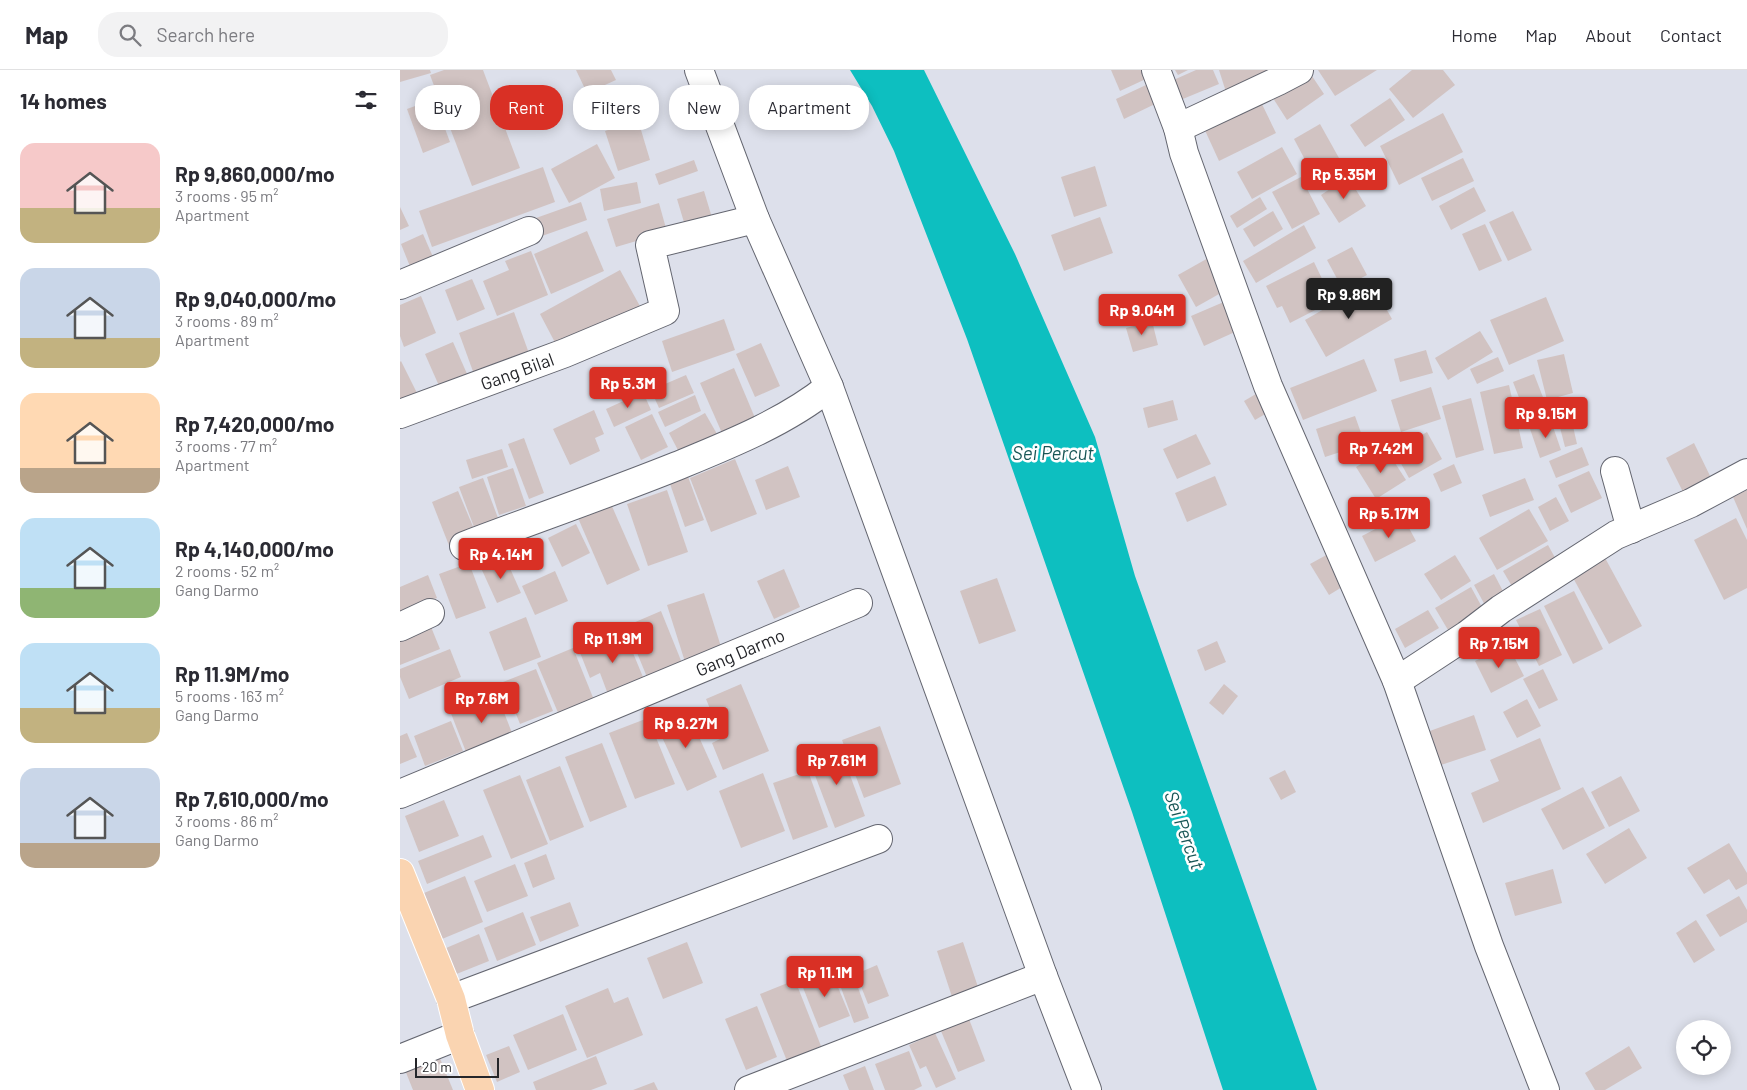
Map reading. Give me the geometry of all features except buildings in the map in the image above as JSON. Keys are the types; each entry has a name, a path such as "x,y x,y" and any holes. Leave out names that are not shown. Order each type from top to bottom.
{"main road":[{"path":"400,873 451,999 460,1035 480,1090"}],"street":[{"path":"699,70 756,219 828,387 1043,976 1087,1090"},
{"path":"1156,70 1268,386 1397,681 1489,946 1545,1090"},
{"path":"1178,128 1299,70"},
{"name":"Gang Bilal","path":"400,414 565,353 665,311 650,245 756,219"},
{"path":"400,285 530,231"},
{"path":"464,546 634,483 734,443 803,405 828,387"},
{"path":"1615,471 1631,528"},
{"path":"1397,681 1467,635 1501,609 1616,535 1691,503 1747,473"},
{"name":"Gang Darmo","path":"400,794 858,603"},
{"path":"400,627 430,613"},
{"path":"451,999 878,839"},
{"path":"749,1090 1043,976"},
{"path":"400,1059 460,1035"}],"water":[{"name":"Sei Percut","path":"850,70 924,70 1015,254 1095,437 1135,576 1317,1090 1223,1090 1132,812 967,339 894,151 869,101 869,85 859,85"}]}
